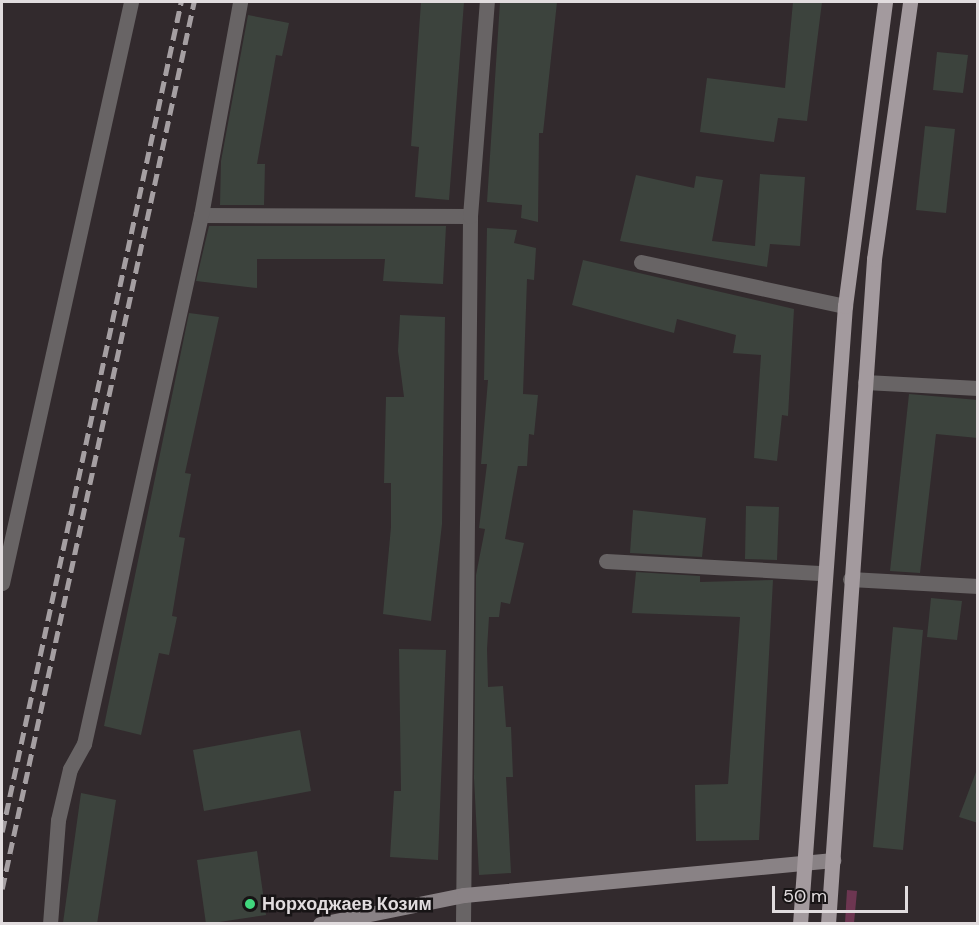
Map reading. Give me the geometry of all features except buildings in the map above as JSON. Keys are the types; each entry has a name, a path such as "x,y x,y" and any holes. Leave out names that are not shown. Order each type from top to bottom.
{"main road":[{"path":"800,924 845,306 885,2"},
{"path":"828,924 850,579 875,247 910,2"},
{"path":"320,924 464,895 805,859 833,860"}],"street":[{"path":"2,583 131,2"},
{"path":"50,924 58,820 70,769 84,744 201,214 240,2"},
{"path":"463,924 470,216 488,2"},
{"path":"201,214 470,216"},
{"path":"641,262 845,306"},
{"path":"865,382 978,388"},
{"path":"606,561 824,573"},
{"path":"850,579 978,586"}],"shaded area":[{"path":"847,890 857,891 854,923 845,923"}],"railway":[{"path":"2,832 181,2"},
{"path":"2,889 194,2"}],"place":[{"name":"Норходжаев Козим","path":"250,904"}]}
